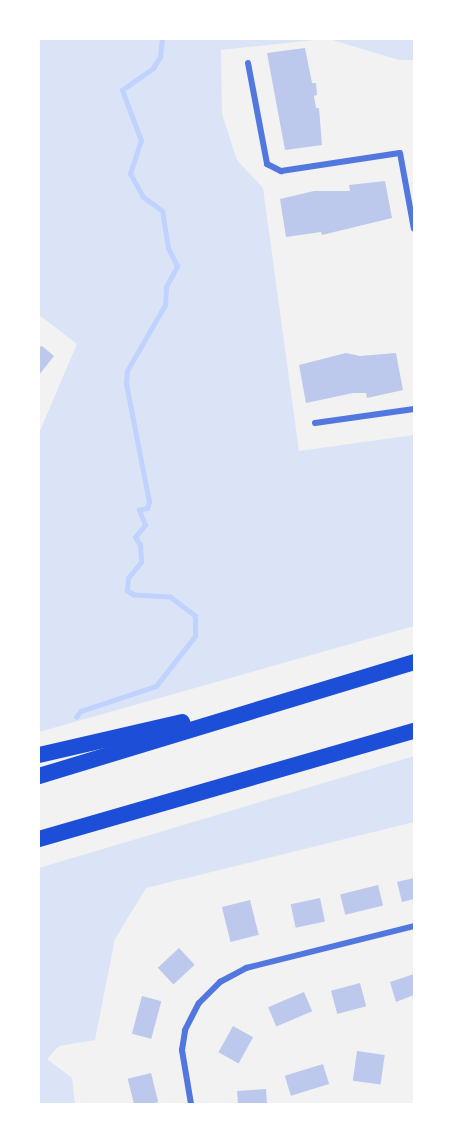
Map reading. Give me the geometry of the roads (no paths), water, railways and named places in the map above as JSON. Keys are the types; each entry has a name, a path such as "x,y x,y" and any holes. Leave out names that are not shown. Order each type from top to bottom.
{"highway":[{"path":"39,776 414,662"},
{"path":"39,754 318,691"},
{"path":"39,839 414,731"}],"street":[{"path":"248,63 267,164 281,171 400,153 412,207 414,229"},
{"path":"315,423 414,409"},
{"path":"191,1104 182,1050 185,1030 199,1002 220,982 246,968 414,926"}],"waterway":[{"path":"76,717 81,711 156,686 195,636 195,616 170,597 134,595 127,591 128,578 141,562 140,545 135,537 145,525 139,510 147,508 149,502 126,384 127,371 165,305 166,287 177,266 168,248 162,211 143,197 130,174 141,141 122,90 153,68 160,57 162,39"}]}
